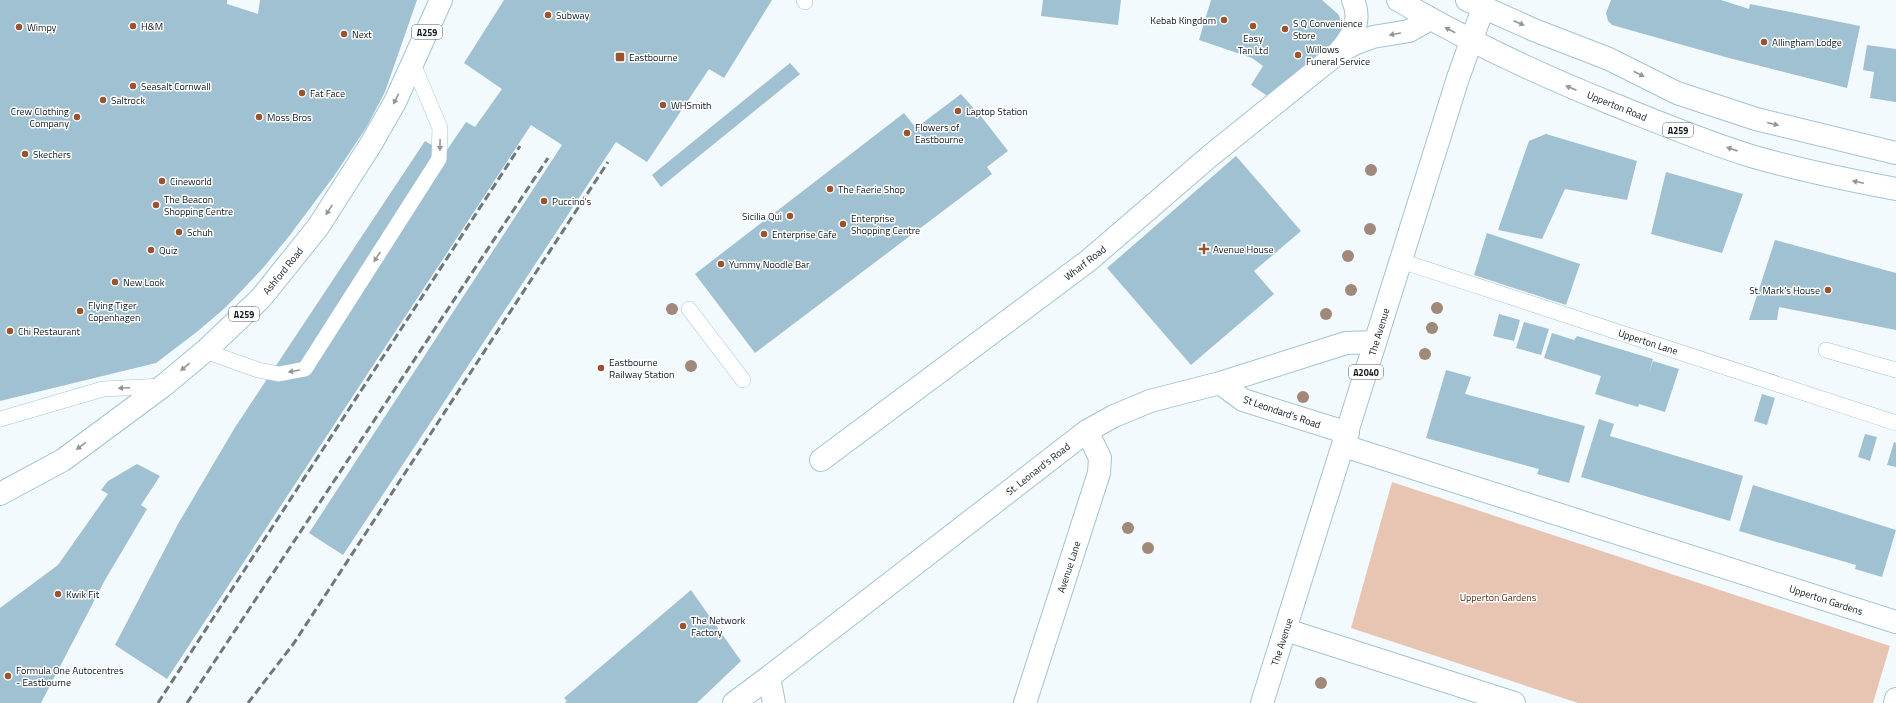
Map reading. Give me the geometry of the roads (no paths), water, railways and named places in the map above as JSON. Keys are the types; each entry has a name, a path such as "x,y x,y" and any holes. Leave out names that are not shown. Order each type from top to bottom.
{"street":[{"name":"Ashford Road","path":"0,494 63,460 163,386 205,350 261,298 318,226 371,144 395,102 441,0"},
{"name":"Wharf Road","path":"1338,53 1353,34 1357,25 1356,7 1353,0"},
{"name":"Upperton Road","path":"1398,0 1430,20 1470,41 1572,88 1665,126 1751,156 1858,182 1896,189"},
{"name":"The Avenue","path":"1262,703 1346,440 1375,342 1470,41 1475,4"},
{"path":"1475,4 1609,59 1676,93 1756,119 1896,153"},
{"name":"Wharf Road","path":"821,460 1088,261 1210,156 1338,53 1354,44 1373,37 1409,31 1430,20"},
{"name":"St. Leonard's Road","path":"734,703 1087,431 1114,416 1150,401 1220,383 1346,343 1375,342"},
{"name":"St Leondard's Road","path":"1220,383 1242,400 1346,440"},
{"name":"Avenue Lane","path":"1025,703 1099,473 1100,458 1087,431"},
{"name":"Upperton Gardens","path":"1346,440 1896,622"},
{"path":"1286,630 1514,703"},
{"path":"769,676 774,703"},
{"path":"1895,703 1896,699"}],"lane":[{"path":"205,350 258,370 279,374 306,369 439,159 440,128 413,64"},
{"name":"Upperton Lane","path":"1400,262 1896,423"},
{"path":"689,309 744,380"},
{"path":"1826,350 1896,370"},
{"path":"0,419 103,389 163,386"}],"railway":[{"path":"158,703 520,146"},
{"path":"187,703 548,158"},
{"path":"248,703 294,643 608,162"}],"place":[{"name":"Subway","path":"548,15"},
{"name":"Kebab Kingdom","path":"1224,20"},
{"name":"H&M","path":"133,26"},
{"name":"Easy Tan Ltd","path":"1253,26"},
{"name":"Wimpy","path":"19,27"},
{"name":"S Q Convenience Store","path":"1285,29"},
{"name":"Next","path":"344,34"},
{"name":"Allingham Lodge","path":"1764,42"},
{"name":"Willows Funeral Service","path":"1298,55"},
{"name":"Eastbourne","path":"620,57"},
{"name":"Seasalt Cornwall","path":"133,86"},
{"name":"Fat Face","path":"302,93"},
{"name":"Saltrock","path":"103,100"},
{"name":"WHSmith","path":"663,105"},
{"name":"Laptop Station","path":"958,111"},
{"name":"Crew Clothing Company","path":"77,117"},
{"name":"Moss Bros","path":"259,117"},
{"name":"Flowers of Eastbourne","path":"907,133"},
{"name":"Skechers","path":"25,154"},
{"name":"Cineworld","path":"162,181"},
{"name":"The Faerie Shop","path":"830,189"},
{"name":"Puccino's","path":"544,201"},
{"name":"The Beacon Shopping Centre","path":"156,205"},
{"name":"Sicilia Qui","path":"790,216"},
{"name":"Enterprise Shopping Centre","path":"843,224"},
{"name":"Schuh","path":"179,232"},
{"name":"Enterprise Cafe","path":"764,234"},
{"name":"Avenue House","path":"1204,249"},
{"name":"Quiz","path":"151,250"},
{"name":"Yummy Noodle Bar","path":"721,264"},
{"name":"New Look","path":"115,282"},
{"name":"St. Mark's House","path":"1828,290"},
{"name":"Flying Tiger Copenhagen","path":"80,311"},
{"name":"Chi Restaurant","path":"10,331"},
{"name":"Eastbourne Railway Station","path":"601,368"},
{"name":"Kwik Fit","path":"58,594"},
{"name":"The Network Factory","path":"683,626"},
{"name":"Formula One Autocentres - Eastbourne","path":"8,676"}]}
